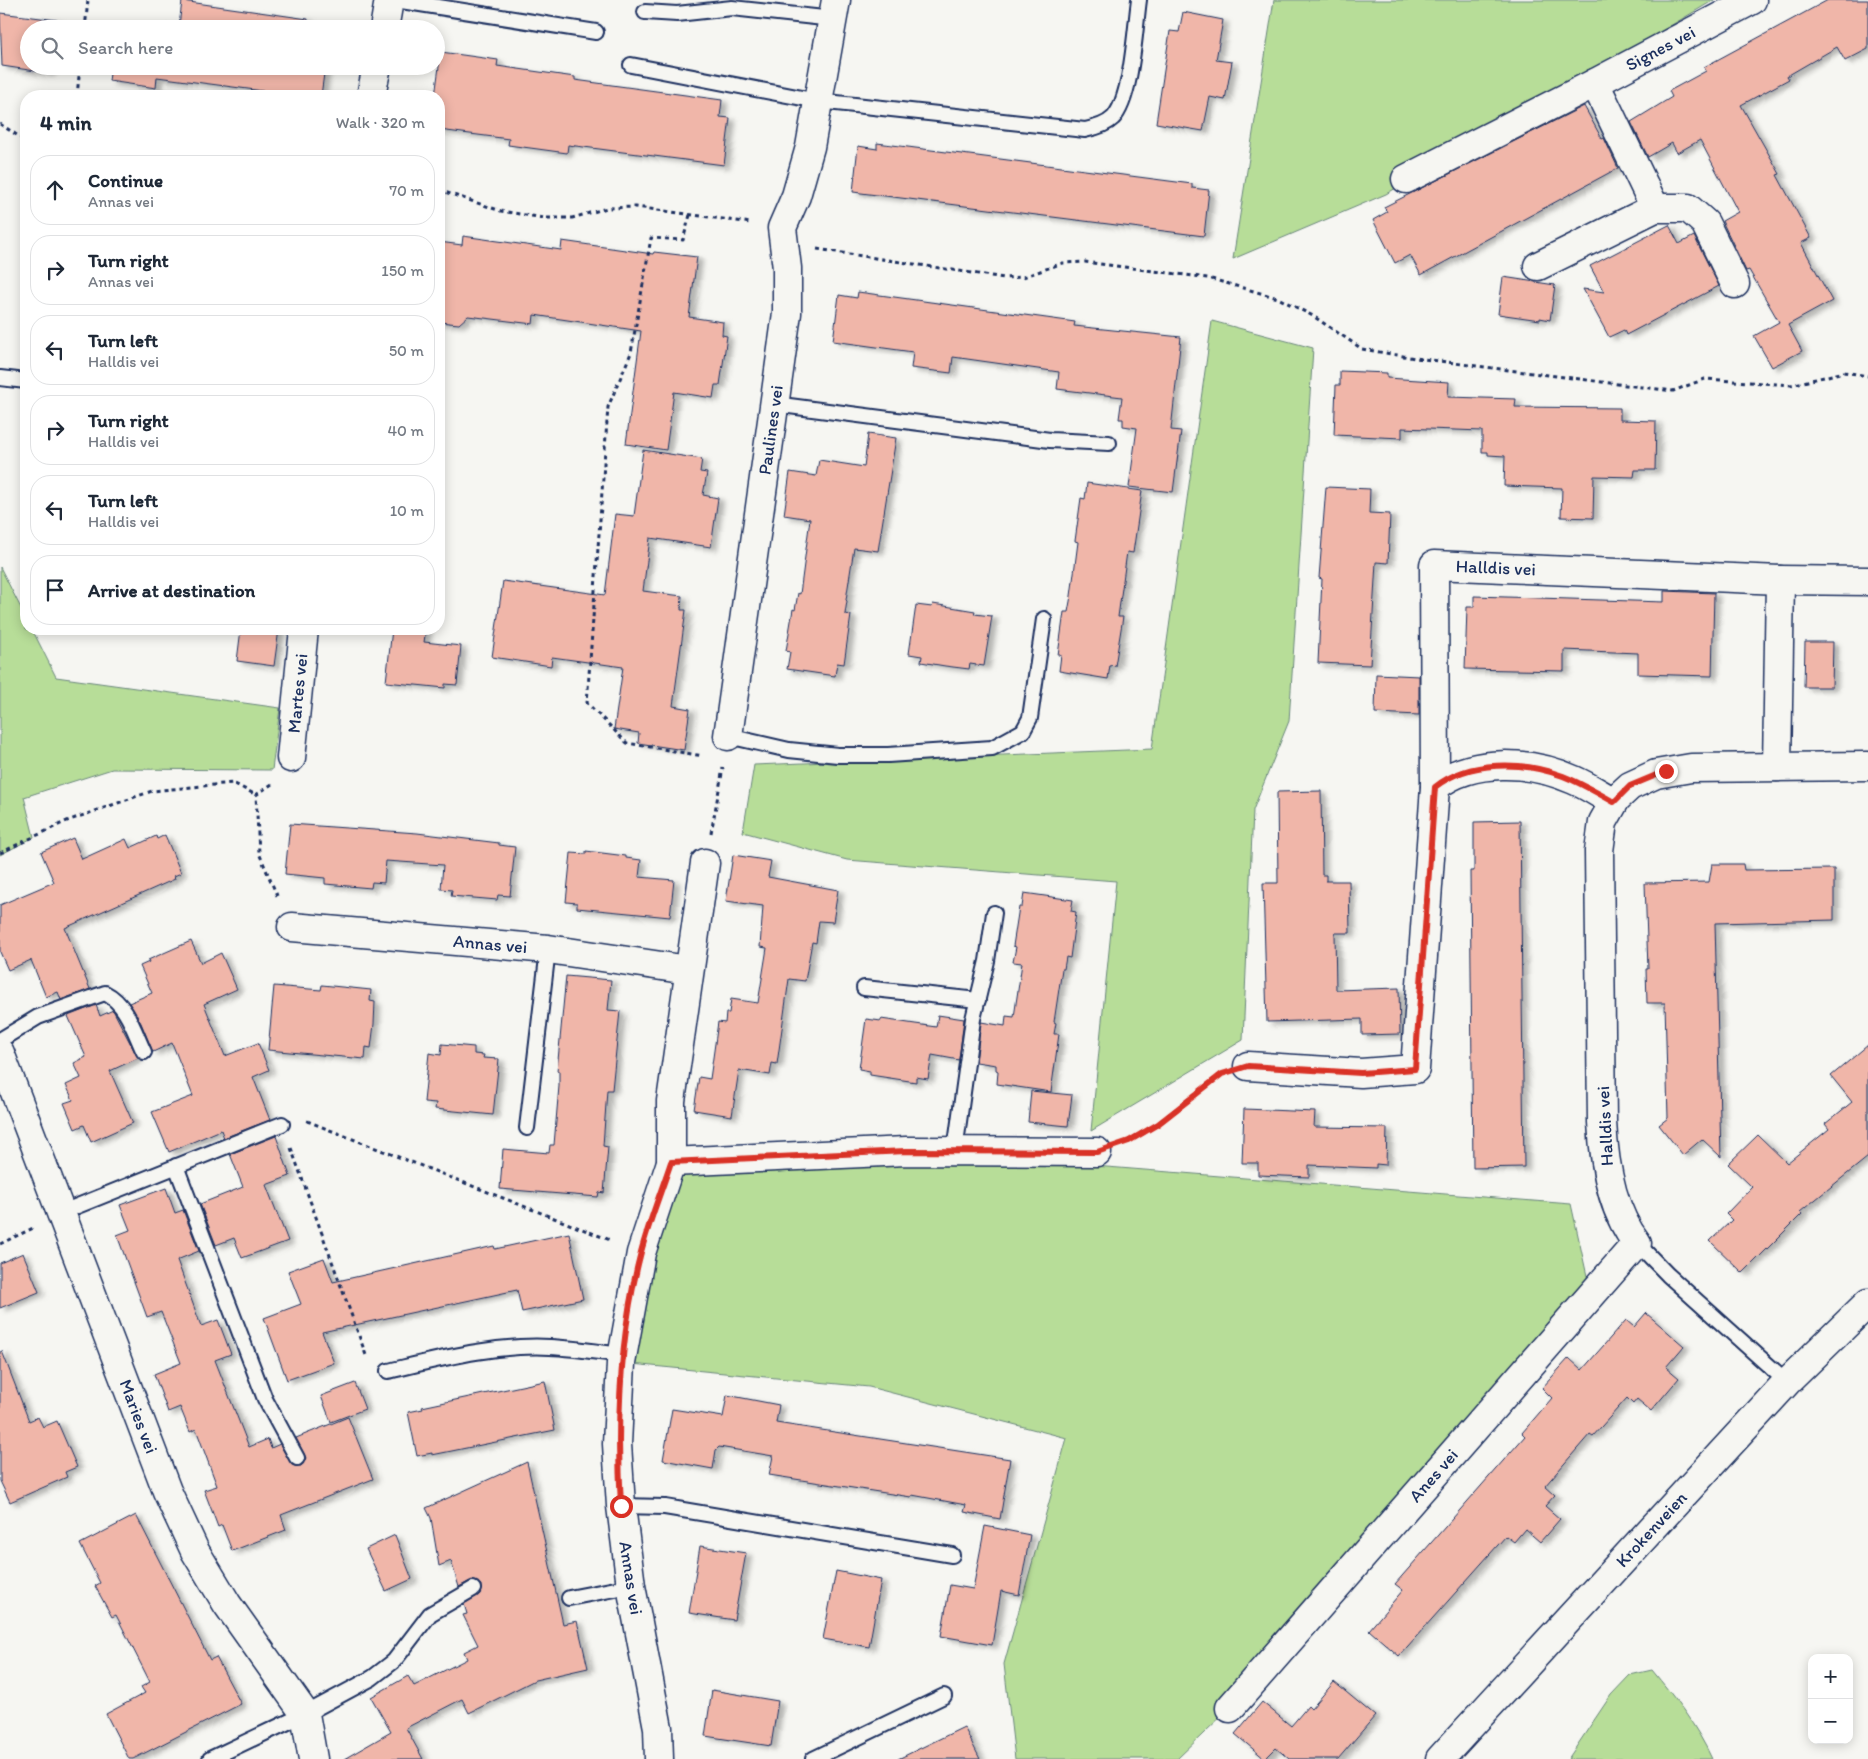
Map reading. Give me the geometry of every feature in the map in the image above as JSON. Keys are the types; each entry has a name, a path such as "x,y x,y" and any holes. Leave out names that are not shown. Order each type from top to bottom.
{"street":[{"path":"386,20 389,0"},
{"name":"Signes vei","path":"1406,179 1595,83 1752,0"},
{"path":"783,236 810,147 834,10"},
{"path":"372,90 375,75"},
{"path":"1595,83 1655,208"},
{"path":"1538,266 1655,208 1688,208 1705,223 1735,284"},
{"name":"Paulines vei","path":"726,748 787,313 787,268 783,236"},
{"name":"Halldis vei","path":"1248,1066 1361,1073 1415,1069 1435,787 1434,565 1868,582"},
{"path":"1777,767 1780,580"},
{"name":"Martes vei","path":"291,758 303,635"},
{"path":"1435,787 1452,776 1476,769 1515,766 1562,776 1614,802"},
{"name":"Halldis vei","path":"1637,1243 1626,1226 1611,1189 1605,1164 1602,1122 1599,861 1603,822 1614,802 1630,786 1666,771 1691,768 1868,766"},
{"name":"Annas vei","path":"659,1759 658,1728 631,1586 621,1506 617,1444 622,1355 641,1252 671,1162 670,1102 705,863"},
{"name":"Annas vei","path":"292,926 548,948 688,970"},
{"name":"Maries vei","path":"0,1053 167,1491 195,1551 227,1604 305,1714 313,1759"},
{"path":"671,1162 906,1151 1097,1152"},
{"name":"Anes vei","path":"1230,1708 1637,1243"},
{"name":"Krokenveien","path":"1440,1759 1786,1382 1868,1303"}],"lane":[{"path":"395,0 596,32"},
{"path":"631,65 818,102 1085,130 1101,126 1113,118 1125,98 1139,0"},
{"path":"644,12 677,14 731,4 834,10"},
{"path":"0,378 20,380"},
{"path":"774,404 1050,440 1108,443"},
{"path":"726,748 888,756 992,748 1023,731 1030,718 1044,619"},
{"path":"955,1151 978,1000 988,961 994,913"},
{"path":"527,1128 548,948"},
{"path":"864,988 978,1000"},
{"path":"0,1040 38,1017 105,993 117,999 124,1009 144,1052"},
{"path":"60,1213 282,1124"},
{"path":"176,1166 265,1399 298,1458"},
{"name":"Halldis vei","path":"1637,1243 1668,1275 1786,1382"},
{"path":"388,1371 446,1358 502,1350 549,1347 622,1355"},
{"path":"621,1506 665,1507 952,1555"},
{"path":"569,1598 631,1586"},
{"path":"210,1759 305,1714 372,1678 394,1662 430,1614 474,1590"},
{"path":"813,1759 944,1696"}],"path":[{"path":"86,20 88,0"},
{"path":"78,90 79,75"},
{"path":"0,124 20,137"},
{"path":"445,192 500,211 544,218 572,218 606,208 626,207 690,215 783,236 1004,278 1023,277 1063,263 1084,262 1208,278 1278,298 1314,316 1362,349 1425,360 1672,391 1705,379 1792,385 1844,372 1868,376"},
{"path":"690,215 683,240 651,238 632,353 608,407 587,703 627,743 726,748 705,863"},
{"path":"256,795 282,776 291,758"},
{"path":"0,853 67,821 152,791 234,783 256,795"},
{"path":"256,795 259,853 292,926"},
{"path":"1097,1152 1129,1141 1158,1124 1222,1074 1248,1066"},
{"path":"388,1371 368,1362 282,1124 298,1119 315,1123 641,1252"}],"green space":[{"path":"1274,0 1714,0 1386,194 1233,259"},
{"path":"1212,321 1313,348 1289,721 1253,810 1243,1040 1091,1131 1116,881 847,860 743,832 754,765 1152,749"},
{"path":"0,567 20,606 20,635 35,635 56,677 280,708 272,770 112,769 24,797 34,837 0,855"},
{"path":"906,1151 1571,1204 1591,1294 1230,1708 1177,1759 1015,1759 1004,1664 1067,1438 869,1387 621,1363 671,1162"},
{"path":"1652,1670 1692,1724 1712,1759 1568,1759 1611,1695 1630,1675"}],"building":[{"path":"1828,0 1868,0 1868,49 1845,61 1837,47 1787,76 1789,79 1741,105 1780,174 1777,175 1811,238 1801,243 1832,301 1788,325 1802,351 1772,367 1754,336 1779,322 1749,270 1746,271 1722,221 1738,212 1700,140 1677,153 1672,143 1648,157 1631,122 1672,97 1669,91 1706,71 1704,67"},
{"path":"182,1 308,19 308,20 180,20"},
{"path":"1183,12 1223,20 1216,60 1232,62 1225,100 1210,97 1203,131 1156,123 1170,31 1179,32"},
{"path":"0,13 57,20 20,20 20,69 2,66"},
{"path":"445,53 498,60 497,66 575,77 575,80 722,100 720,117 730,118 724,165 568,145 567,153 508,145 509,139 445,131 445,90 436,90 438,75 445,75"},
{"path":"110,75 324,75 322,90 255,90 157,77 156,88 109,81"},
{"path":"1584,106 1602,139 1604,138 1618,168 1421,275 1410,255 1395,263 1373,220 1387,212 1384,207"},
{"path":"877,143 1192,184 1192,188 1209,190 1204,236 853,192 858,146 877,149"},
{"path":"1669,225 1679,244 1694,236 1719,286 1626,335 1624,330 1609,337 1583,289 1604,292 1590,266"},
{"path":"463,236 561,250 562,241 653,254 654,252 697,257 689,317 723,322 722,335 727,336 720,385 715,385 713,398 674,392 666,450 626,444 641,331 534,315 533,324 468,316 459,324 445,323 445,243 462,245"},
{"path":"1503,277 1555,285 1550,320 1498,314"},
{"path":"858,292 1075,322 1074,326 1181,337 1171,430 1181,431 1173,492 1129,487 1137,428 1123,426 1123,419 1119,419 1122,397 1057,389 1059,372 953,357 951,373 911,368 913,352 833,341 839,295 857,298"},
{"path":"1340,371 1387,373 1387,378 1449,382 1448,397 1516,399 1515,407 1620,408 1620,420 1656,421 1655,470 1635,470 1634,477 1594,476 1593,518 1561,517 1562,488 1504,486 1505,456 1488,455 1488,452 1482,452 1482,431 1402,428 1402,438 1334,435 1336,385 1340,385"},
{"path":"868,434 896,438 878,551 854,548 846,600 845,614 851,615 844,664 837,663 835,676 787,669 790,652 786,651 793,609 795,610 798,593 800,594 810,519 784,515 790,472 816,476 819,460 864,467"},
{"path":"643,450 702,459 700,472 707,473 703,495 718,498 711,547 650,538 643,591 682,596 681,610 686,610 673,706 690,709 684,750 638,743 639,733 614,729 623,667 552,657 551,666 492,657 503,581 605,595 615,514 634,516"},
{"path":"1087,483 1142,491 1133,553 1127,552 1118,617 1123,617 1115,666 1110,665 1108,679 1059,671 1061,655 1058,655 1064,612 1068,612 1071,596 1078,542 1075,541 1081,498 1085,499"},
{"path":"1326,487 1370,489 1369,513 1390,514 1388,563 1376,562 1370,665 1318,663 1322,579 1319,578"},
{"path":"1664,591 1714,593 1712,676 1638,674 1638,653 1564,650 1564,671 1465,669 1467,607 1474,607 1474,596 1664,602"},
{"path":"933,604 975,611 974,614 992,616 984,666 970,664 969,669 945,666 921,662 922,656 909,654 916,605 932,607"},
{"path":"240,635 278,635 274,666 237,661"},
{"path":"391,635 425,635 424,642 461,646 457,685 445,684 445,688 386,682"},
{"path":"1805,642 1833,642 1832,687 1804,687"},
{"path":"1376,674 1419,676 1419,715 1375,713"},
{"path":"1321,791 1322,875 1326,875 1326,881 1349,881 1350,933 1335,933 1336,990 1399,988 1400,1034 1362,1035 1362,1019 1267,1022 1263,883 1278,883 1277,792"},
{"path":"1520,821 1524,1167 1473,1168 1470,871 1474,871 1474,822"},
{"path":"290,824 417,833 499,843 499,845 515,847 510,896 498,895 497,900 451,896 452,890 441,889 443,865 386,861 384,883 372,882 371,888 325,884 325,878 285,874"},
{"path":"165,835 181,873 174,876 175,879 65,928 90,989 61,1000 58,992 46,997 31,960 8,970 0,952 0,905 54,882 41,852 73,838 82,859 126,839 130,848 156,836 157,839"},
{"path":"586,851 626,856 626,858 641,860 639,877 674,880 670,917 577,908 577,903 566,902 571,853 586,854"},
{"path":"733,855 771,861 768,877 838,890 833,922 819,921 816,943 812,942 805,981 789,979 777,1064 772,1063 770,1075 739,1070 732,1116 694,1110 699,1077 710,1079 718,1022 725,1023 731,999 758,1003 767,948 760,947 763,906 726,901"},
{"path":"1712,864 1743,864 1744,870 1834,869 1834,920 1715,923 1721,1157 1702,1139 1683,1155 1659,1125 1668,1118 1665,1003 1647,1003 1646,969 1648,969 1645,883 1709,882"},
{"path":"1024,893 1073,900 1071,911 1076,912 1070,958 1066,957 1064,969 1062,969 1054,1022 1056,1023 1054,1034 1059,1034 1051,1092 997,1084 998,1071 996,1070 996,1065 976,1062 981,1022 1005,1026 1006,1016 1014,1017 1022,963 1013,962 1016,947 1013,946 1019,907 1022,907"},
{"path":"191,941 201,963 221,953 237,989 204,1004 225,1056 258,1043 269,1070 253,1077 270,1120 224,1138 221,1130 169,1152 152,1112 193,1096 172,1043 153,1052 141,1023 129,1003 152,993 140,966 149,962 148,960"},
{"path":"566,976 611,980 608,1010 620,1011 612,1090 607,1090 603,1146 608,1147 604,1193 599,1192 598,1197 500,1189 503,1149 549,1153 550,1145 554,1145 559,1086 559,1071 557,1071"},
{"path":"322,985 371,990 370,1001 375,1002 374,1024 371,1048 366,1047 365,1059 268,1050 274,986 321,990"},
{"path":"96,1005 100,1016 113,1010 138,1058 110,1071 133,1123 91,1142 84,1125 75,1129 64,1103 73,1100 66,1085 81,1078 74,1063 86,1057 68,1016"},
{"path":"938,1015 964,1019 959,1060 932,1055 928,1079 916,1077 916,1082 870,1075 870,1071 859,1069 866,1019 881,1021 881,1019 936,1027"},
{"path":"442,1044 474,1047 474,1054 484,1055 483,1058 499,1059 493,1115 435,1109 436,1103 424,1102 429,1053 441,1055"},
{"path":"1868,1045 1868,1157 1800,1212 1802,1214 1743,1273 1710,1241 1732,1220 1726,1214 1752,1187 1728,1164 1758,1135 1787,1163 1829,1129 1825,1124 1852,1102 1831,1076"},
{"path":"1031,1091 1072,1095 1068,1126 1028,1122"},
{"path":"1244,1109 1315,1112 1314,1127 1387,1128 1386,1165 1376,1164 1376,1168 1309,1165 1309,1177 1258,1175 1258,1163 1242,1163"},
{"path":"276,1136 290,1176 266,1185 288,1241 242,1258 234,1238 216,1245 200,1204 243,1187 230,1154"},
{"path":"166,1188 175,1213 183,1210 199,1251 177,1260 201,1326 218,1320 231,1354 215,1360 249,1447 268,1439 271,1448 280,1444 292,1465 301,1466 306,1458 296,1438 348,1417 373,1479 281,1515 286,1530 232,1551 222,1525 218,1527 204,1490 217,1486 196,1429 190,1432 180,1407 168,1412 154,1374 181,1363 161,1312 147,1317 117,1235 130,1230 120,1205"},
{"path":"569,1233 583,1299 522,1312 517,1290 322,1332 334,1363 287,1380 264,1318 301,1304 288,1271 324,1258 333,1282 494,1246 495,1249"},
{"path":"23,1253 39,1292 0,1308 0,1263"},
{"path":"1646,1313 1684,1346 1666,1367 1679,1378 1651,1411 1637,1399 1633,1404 1627,1398 1593,1436 1590,1434 1545,1486 1555,1495 1545,1506 1560,1519 1540,1542 1525,1529 1514,1542 1506,1536 1399,1656 1369,1630 1403,1590 1395,1584 1525,1436 1522,1433 1552,1398 1542,1388 1569,1358 1582,1370 1626,1320 1634,1327"},
{"path":"2,1351 29,1421 38,1417 43,1427 57,1421 77,1467 65,1472 67,1477 10,1502 0,1481 0,1352"},
{"path":"545,1381 555,1430 432,1455 432,1453 417,1456 408,1412 423,1409 422,1407"},
{"path":"355,1383 365,1409 331,1422 321,1396"},
{"path":"727,1395 779,1405 776,1423 1010,1459 1000,1519 964,1512 966,1505 912,1495 911,1497 769,1475 773,1456 719,1447 716,1450 713,1469 663,1460 672,1409 723,1417"},
{"path":"527,1462 563,1624 577,1621 588,1668 535,1680 469,1713 462,1699 406,1728 423,1759 344,1759 391,1732 371,1697 408,1676 414,1686 467,1659 464,1652 478,1645 463,1615 467,1614 464,1604 480,1594 481,1585 472,1580 459,1587 451,1561 439,1566 431,1518 426,1508"},
{"path":"136,1515 210,1660 216,1657 241,1704 133,1759 129,1759 106,1714 145,1693 141,1687 150,1682 116,1615 112,1617 95,1586 100,1583 80,1544"},
{"path":"985,1526 1030,1535 1019,1595 1001,1591 992,1645 941,1636 950,1585 973,1589"},
{"path":"395,1535 412,1579 386,1591 366,1549"},
{"path":"700,1546 746,1553 734,1620 689,1613"},
{"path":"836,1571 881,1580 869,1647 823,1639"},
{"path":"1334,1682 1375,1716 1338,1759 1289,1759 1276,1748 1265,1759 1235,1734 1262,1702 1291,1726 1308,1706 1311,1709"},
{"path":"712,1690 778,1701 771,1746 705,1736"},
{"path":"964,1727 980,1759 898,1759"}],"route":[{"path":"621,1506 617,1444 621,1363 641,1252 671,1162 906,1151 1097,1152 1129,1141 1158,1124 1222,1074 1248,1066 1361,1073 1415,1069 1435,787 1452,776 1476,769 1515,766 1547,771 1574,780 1614,802 1630,786 1642,779 1666,771"}]}
